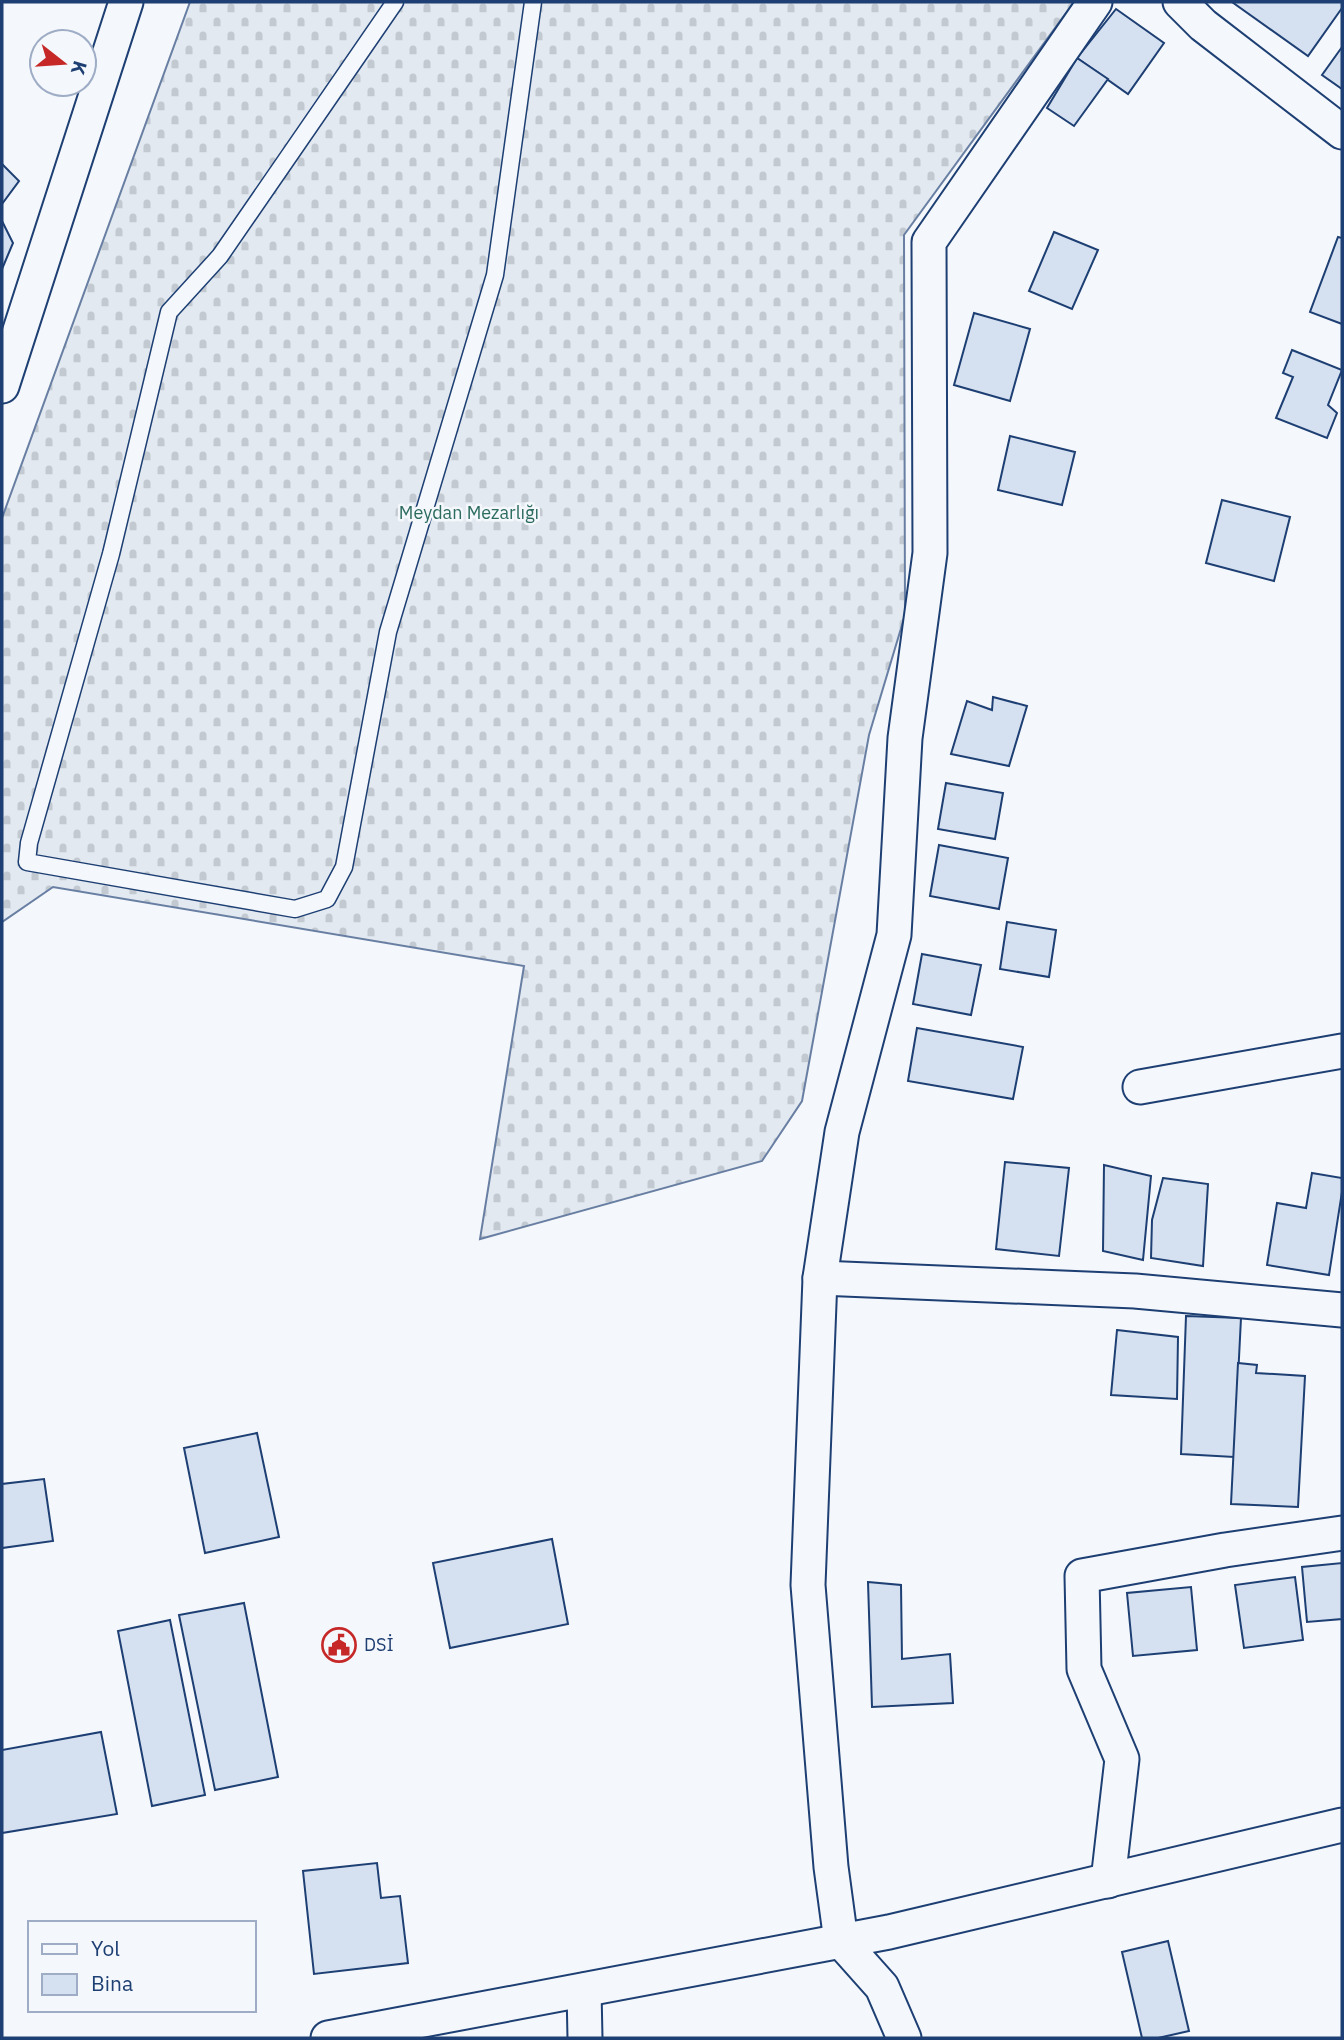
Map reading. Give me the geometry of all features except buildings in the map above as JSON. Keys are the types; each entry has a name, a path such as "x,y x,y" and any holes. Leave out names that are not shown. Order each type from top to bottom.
{"street":[{"path":"2,386 126,2"},
{"path":"904,2038 882,1987 841,1941 831,1867 808,1585 820,1278 842,1132 894,935 905,738 930,553 929,242 1095,2"},
{"path":"1180,2 1203,25 1342,131"},
{"path":"1140,1087 1342,1051"},
{"path":"820,1278 1135,1290 1342,1310"},
{"path":"1108,1881 1122,1759 1084,1669 1082,1576 1225,1550 1342,1533"},
{"path":"328,2038 890,1932 1342,1825"},
{"path":"584,1990 585,2038"}],"lane":[{"path":"395,2 220,256 169,312 111,554 29,843 27,862 295,909 327,899 344,867 388,632 495,275 533,2"}],"green space":[{"name":"Meydan Mezarlığı","path":"190,2 1074,2 904,235 905,615 869,735 802,1101 762,1161 480,1239 524,966 53,887 2,922 2,518"}],"place":[{"name":"DSİ","path":"339,1645"}]}
